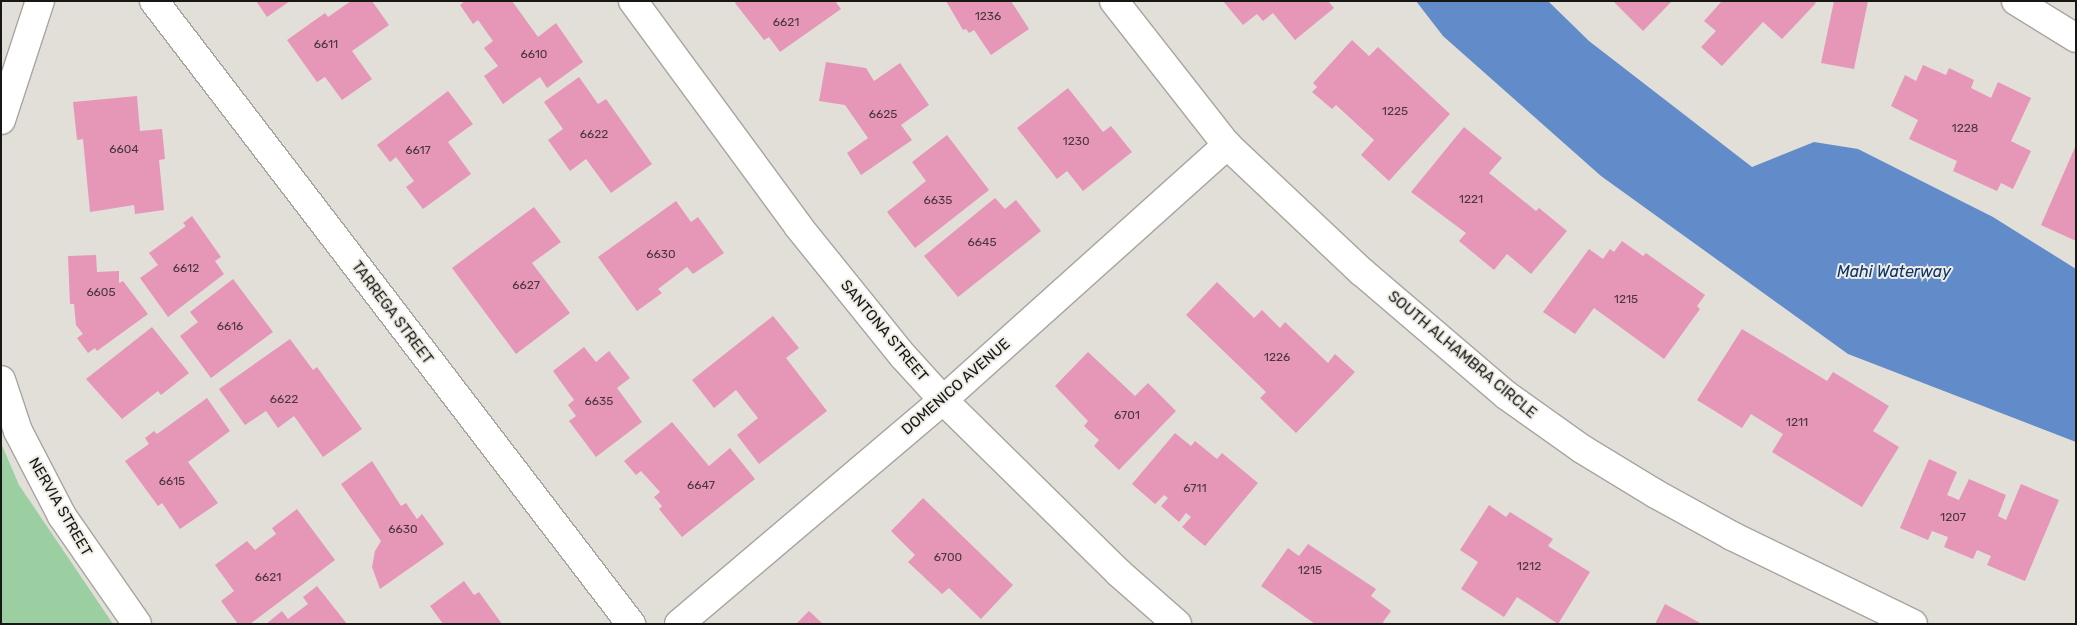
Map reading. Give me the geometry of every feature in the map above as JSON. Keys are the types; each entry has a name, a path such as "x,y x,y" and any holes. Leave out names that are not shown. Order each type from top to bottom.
{"street":[{"path":"1,120 40,1"},
{"name":"TARREGA STREET","path":"154,1 631,624"},
{"name":"SANTONA STREET","path":"632,1 804,234 864,310 943,400 1119,573 1177,624"},
{"name":"SOUTH ALHAMBRA CIRCLE","path":"1114,1 1227,145 1362,272 1498,389 1582,449 1732,536 1913,624"},
{"path":"2016,1 2076,38"},
{"name":"DOMENICO AVENUE","path":"679,624 943,400 1227,145"},
{"name":"NERVIA STREET","path":"1,380 18,431 62,516 137,624"}],"green space":[{"path":"1,443 19,485 113,624 1,624"}],"water":[{"name":"Mahi Waterway","path":"1416,1 1548,1 1589,41 1752,167 1814,142 1858,149 1993,217 2076,269 2076,442 1848,354 1601,176 1443,36"}],"building":[{"path":"256,1 290,1 267,17"},
{"path":"351,1 372,1 389,25 352,51 372,79 342,100 325,77 317,82 287,40 325,13 328,17"},
{"path":"465,1 512,1 538,37 556,23 583,62 547,88 540,77 503,104 484,76 498,66 484,48 493,41 478,20 473,24 460,5"},
{"path":"737,1 835,1 841,9 780,52 769,37 764,40 735,3"},
{"path":"946,1 1011,1 1029,29 991,55 974,30 969,33 966,29 963,30"},
{"path":"1223,1 1328,1 1334,8 1295,40 1273,13 1263,21 1257,14 1243,25"},
{"path":"1613,1 1672,1 1643,31"},
{"path":"1722,1 1814,1 1816,3 1782,39 1763,22 1722,66 1701,47 1716,31 1704,21"},
{"path":"1834,1 1868,1 1854,69 1821,63"},
{"path":"1352,40 1369,56 1378,47 1450,114 1389,181 1361,155 1374,140 1336,105 1332,109 1312,92 1317,87 1313,83"},
{"path":"826,62 866,68 874,81 900,63 929,105 901,125 912,140 861,175 847,153 868,138 845,105 819,101"},
{"path":"1923,65 1946,75 1949,68 1974,80 1971,88 1991,98 1998,82 2031,98 2011,141 2031,151 2013,189 2001,183 1997,191 1953,171 1957,161 1909,139 1918,120 1891,106 1905,75 1916,81"},
{"path":"579,77 598,104 606,99 652,164 611,193 586,159 570,171 548,140 563,129 544,102"},
{"path":"1068,88 1103,132 1111,126 1132,152 1083,191 1067,171 1057,179 1017,128"},
{"path":"448,91 473,124 448,142 471,174 423,209 406,187 414,181 396,157 390,162 377,145"},
{"path":"137,96 140,131 162,129 165,159 159,160 164,210 135,214 134,205 90,212 83,139 77,140 73,102"},
{"path":"1464,127 1502,158 1489,173 1536,211 1539,208 1567,231 1531,274 1507,254 1494,270 1459,241 1466,233 1411,192"},
{"path":"947,135 989,190 915,248 887,212 926,181 912,162"},
{"path":"2076,145 2076,241 2041,225"},
{"path":"995,198 1005,209 1016,200 1041,231 958,297 924,256"},
{"path":"676,201 691,222 698,217 724,253 693,274 687,267 658,289 662,293 637,311 598,257"},
{"path":"534,207 561,242 532,263 570,313 516,354 452,268"},
{"path":"192,216 221,257 215,261 224,274 168,317 140,278 158,265 149,253 186,226 183,223"},
{"path":"1622,241 1643,256 1646,253 1705,295 1697,306 1700,309 1664,359 1594,308 1575,334 1543,312 1589,249 1603,259 1610,249 1614,252"},
{"path":"96,255 97,272 119,271 119,283 123,281 148,314 97,351 95,348 88,353 77,338 83,334 76,325 74,304 70,304 68,256"},
{"path":"233,279 273,332 211,378 180,336 198,322 190,312"},
{"path":"1217,282 1254,318 1262,310 1280,328 1285,322 1328,363 1335,354 1355,372 1296,433 1260,398 1266,392 1186,315"},
{"path":"773,316 799,348 786,358 827,411 759,464 737,435 758,418 736,390 714,408 692,380"},
{"path":"152,327 189,373 161,395 158,391 122,419 86,379"},
{"path":"1742,329 1827,381 1833,372 1889,406 1873,431 1899,447 1862,507 1772,452 1783,434 1751,414 1742,428 1697,400"},
{"path":"290,339 313,370 317,367 362,429 323,457 294,416 278,428 266,411 245,425 219,389"},
{"path":"584,347 596,362 609,351 630,378 617,388 642,422 596,457 569,421 576,416 568,405 574,400 553,371"},
{"path":"1088,352 1135,396 1148,383 1176,411 1119,470 1094,446 1099,440 1084,426 1088,421 1055,386"},
{"path":"207,398 230,431 188,462 218,503 180,529 162,503 158,506 125,461 149,444 145,438 154,431 157,434"},
{"path":"672,422 709,466 730,448 755,479 682,537 659,509 662,506 654,497 660,492 641,471 636,475 624,461"},
{"path":"1175,433 1191,446 1195,441 1217,459 1222,453 1258,483 1205,546 1182,527 1191,517 1186,513 1179,522 1161,506 1168,498 1164,495 1155,504 1132,484"},
{"path":"1929,459 1957,472 1947,495 1959,500 1969,479 2006,495 1998,516 2006,520 2021,484 2059,500 2025,581 1987,565 1991,556 1977,550 1973,559 1944,547 1948,537 1932,531 1928,540 1900,528"},
{"path":"372,461 401,506 406,503 417,519 422,514 444,544 380,589 372,567 375,551 381,541 341,484"},
{"path":"923,498 1013,585 981,619 949,588 942,594 908,562 915,555 891,531"},
{"path":"1489,505 1506,517 1510,512 1553,539 1548,546 1590,572 1558,624 1517,597 1504,617 1461,589 1478,562 1460,550"},
{"path":"297,509 335,560 250,624 238,624 221,601 234,591 215,565 247,541 255,550 276,534 272,528"},
{"path":"1308,544 1376,589 1371,596 1391,611 1383,622 1385,624 1315,624 1261,586 1288,548 1299,556"},
{"path":"464,581 474,595 479,592 502,624 443,624 430,606"},
{"path":"317,586 347,624 266,624 282,611 288,619 308,604 303,597"},
{"path":"1665,604 1702,624 1655,624"},
{"path":"809,611 823,624 796,624"}]}
